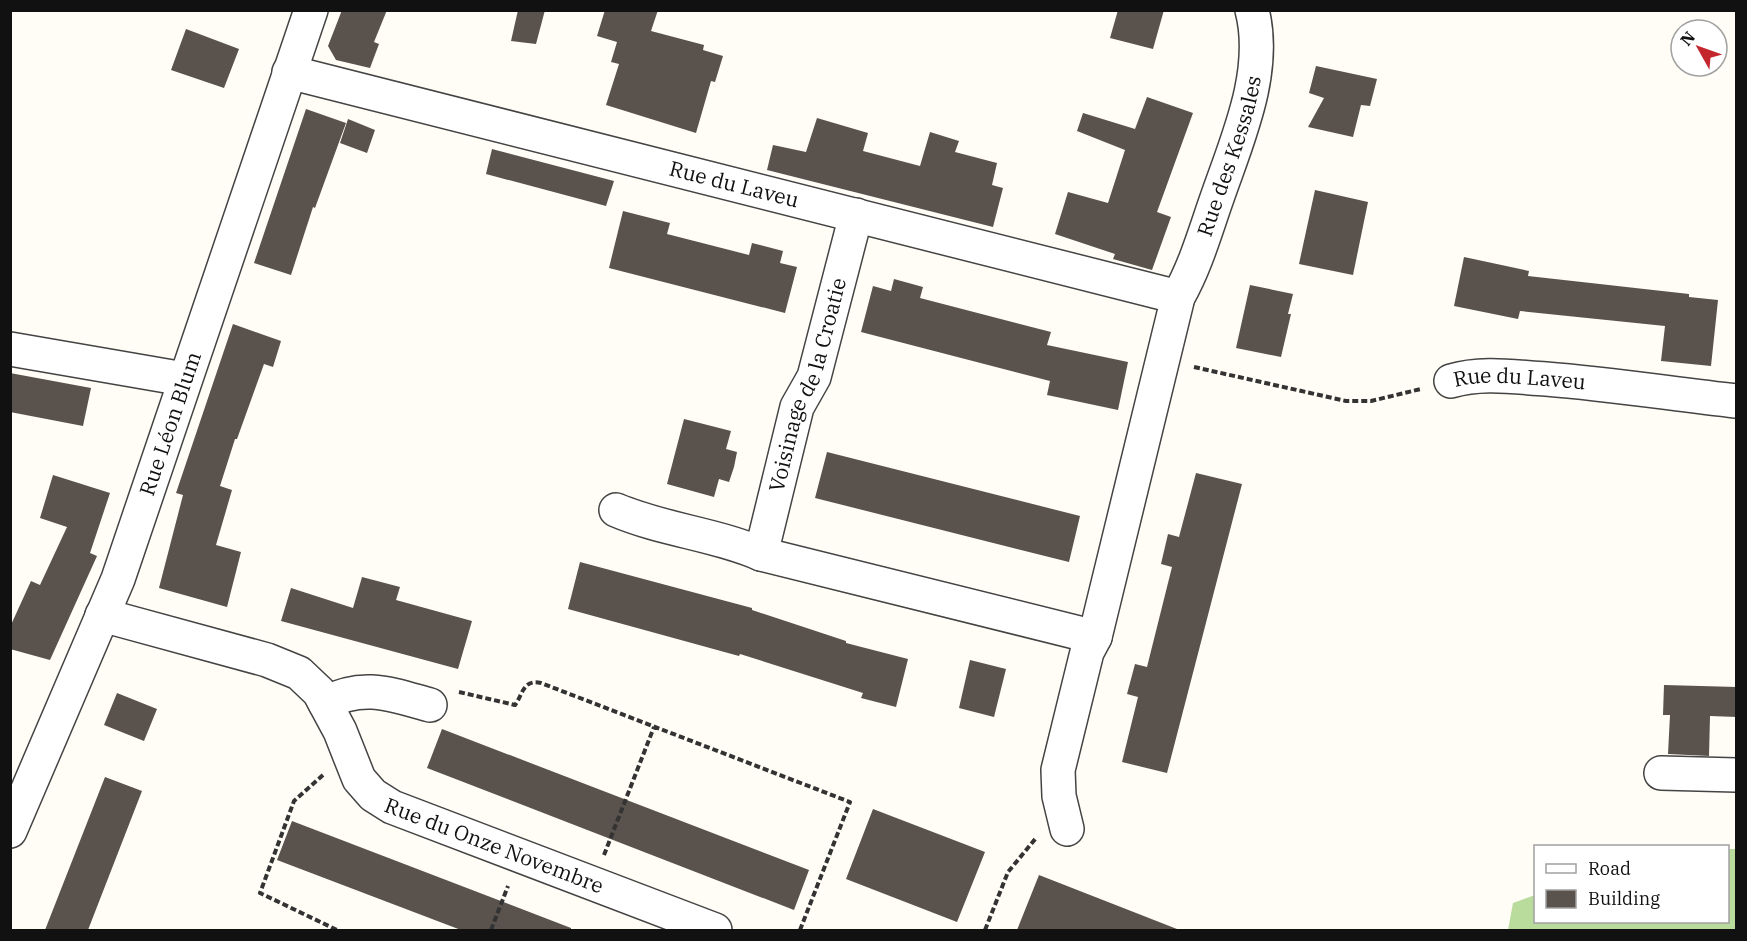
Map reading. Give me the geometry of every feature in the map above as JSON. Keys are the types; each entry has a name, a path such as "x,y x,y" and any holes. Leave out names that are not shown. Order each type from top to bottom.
{"street":[{"name":"Rue Léon Blum","path":"10,831 102,615 136,527 184,379 311,10"},
{"name":"Rue des Kessales","path":"1178,297 1195,266 1251,90 1257,45 1252,10"},
{"name":"Rue du Laveu","path":"289,72 1178,297"},
{"name":"Voisinage de la Croatie","path":"761,554 797,407 814,377 856,215"},
{"path":"1065,821 1058,770 1087,652 1095,637 1178,297"},
{"path":"10,349 184,379"},
{"name":"Rue du Laveu","path":"1450,381 1470,376 1492,375 1609,384 1737,401"},
{"path":"616,510 639,519 740,545 761,554 1095,637"},
{"name":"Rue du Onze Novembre","path":"102,615 267,660 299,673 319,692 340,732 348,758 359,779 373,795 392,807 715,930"},
{"path":"325,703 350,692 365,690 383,692 430,705"},
{"path":"1661,772 1737,775"}],"path":[{"name":"Rue du Laveu","path":"1164,361 1346,401 1371,401 1450,381"},
{"path":"430,705 450,692 466,692 515,705 522,689 534,682 850,802 800,930"},
{"path":"593,884 654,727"},
{"path":"337,930 260,893 294,801 319,778 348,758"},
{"path":"985,930 1008,872 1029,844 1065,821"},
{"path":"491,930 519,855"}],"green space":[{"path":"1729,849 1736,849 1736,930 1508,930 1513,903 1534,895 1534,923 1729,923"}],"building":[{"path":"342,10 387,10 374,42 379,44 370,68 336,60 328,46"},
{"path":"518,10 545,10 536,44 511,41"},
{"path":"605,10 658,10 651,31 704,45 703,50 723,56 715,82 711,81 696,133 606,105 619,64 611,62 617,42 597,36"},
{"path":"1118,10 1164,10 1153,49 1110,38"},
{"path":"186,29 239,49 224,88 171,70"},
{"path":"1316,66 1377,79 1370,106 1361,105 1353,137 1308,127 1324,98 1309,93"},
{"path":"1147,97 1193,113 1157,212 1171,217 1152,270 1113,259 1115,254 1055,234 1068,192 1108,203 1125,150 1077,131 1083,113 1135,129"},
{"path":"306,109 346,123 315,208 313,207 291,275 254,263"},
{"path":"817,118 868,133 863,151 920,166 930,132 959,141 955,152 997,163 992,185 1003,188 993,227 767,170 773,145 806,152"},
{"path":"348,119 375,130 367,153 340,143"},
{"path":"492,149 614,181 606,206 486,174"},
{"path":"1315,190 1368,202 1353,275 1299,264"},
{"path":"623,211 670,223 667,234 749,255 752,243 783,251 780,263 797,267 785,313 609,268"},
{"path":"1464,257 1529,271 1528,276 1689,294 1689,297 1718,300 1711,366 1661,361 1665,326 1520,311 1518,319 1454,306"},
{"path":"894,279 923,287 920,298 1051,332 1047,345 1128,362 1118,410 1047,395 1050,381 861,332 873,286 891,291"},
{"path":"1250,285 1293,294 1281,357 1236,348"},
{"path":"233,324 281,341 273,367 264,364 237,439 235,439 220,486 232,490 216,545 241,552 227,607 159,588 183,495 176,493"},
{"path":"10,373 91,388 83,426 10,412"},
{"path":"684,419 731,431 726,449 737,452 734,467 729,482 719,479 714,497 667,484"},
{"path":"827,452 1080,516 1069,562 815,498"},
{"path":"1196,473 1242,484 1167,773 1122,762 1138,697 1127,694 1135,664 1147,667 1172,567 1161,564 1168,534 1179,537"},
{"path":"53,475 110,493 90,553 97,556 50,660 10,649 10,627 31,581 40,585 67,527 40,518"},
{"path":"580,562 752,608 752,610 846,641 846,643 908,659 896,707 861,698 863,693 740,654 739,656 568,609"},
{"path":"362,577 400,587 396,600 472,621 458,669 281,621 291,588 353,608"},
{"path":"970,660 1006,669 994,717 959,708"},
{"path":"1664,685 1737,687 1737,717 1710,716 1709,756 1668,754 1670,715 1663,715"},
{"path":"117,693 157,709 144,741 104,725"},
{"path":"442,729 809,870 794,910 427,768"},
{"path":"105,777 142,791 88,930 45,930"},
{"path":"873,809 985,852 957,922 846,879"},
{"path":"292,821 571,928 571,930 461,930 277,860"},
{"path":"1039,875 1177,929 1177,930 1017,930"}]}
